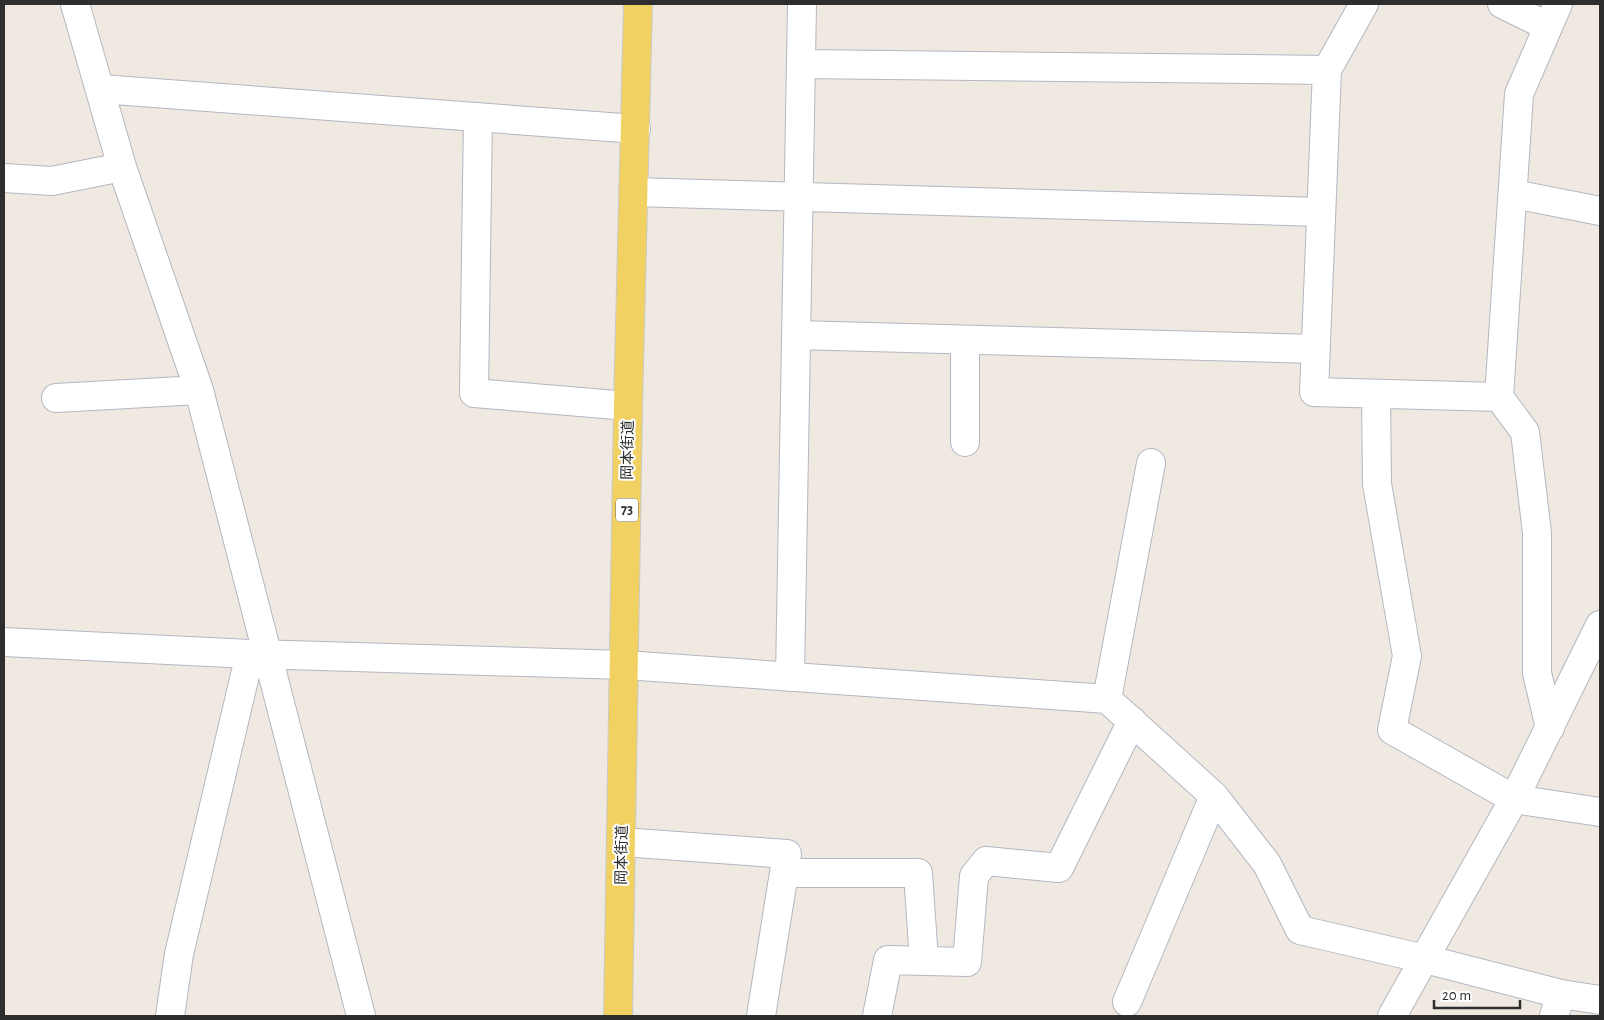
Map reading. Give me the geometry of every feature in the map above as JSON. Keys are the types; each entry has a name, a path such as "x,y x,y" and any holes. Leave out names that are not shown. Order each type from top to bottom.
{"main road":[{"name":"岡本街道","path":"618,1016 628,406 638,4"}],"street":[{"path":"75,4 122,167 199,390 259,654 361,1016"},
{"path":"790,677 802,4"},
{"path":"1364,4 1327,70 1314,392 1498,397"},
{"path":"1502,4 1553,15 1519,94 1514,194 1498,397 1525,432 1537,533 1537,673 1550,728"},
{"path":"801,64 1327,70"},
{"path":"101,89 636,129"},
{"path":"478,117 474,393 628,406"},
{"path":"4,178 52,181 122,167"},
{"path":"634,192 1320,212"},
{"path":"1514,194 1600,211"},
{"path":"796,335 1315,349"},
{"path":"965,442 966,340"},
{"path":"56,398 199,390"},
{"path":"1376,394 1377,484 1407,656 1392,730 1514,799 1600,812"},
{"path":"1107,699 1151,463"},
{"path":"1392,1016 1514,799 1600,625"},
{"path":"4,642 259,654 625,665 1107,699 1214,796 1267,864 1300,930 1425,959 1558,1005 1600,1000"},
{"path":"170,1016 179,954 259,654"},
{"path":"877,1016 888,960 967,962 974,876 986,861 1059,868 1132,721"},
{"path":"1127,1002 1214,796"},
{"path":"622,842 787,854 761,1016"},
{"path":"784,874 918,872 924,961"}]}
